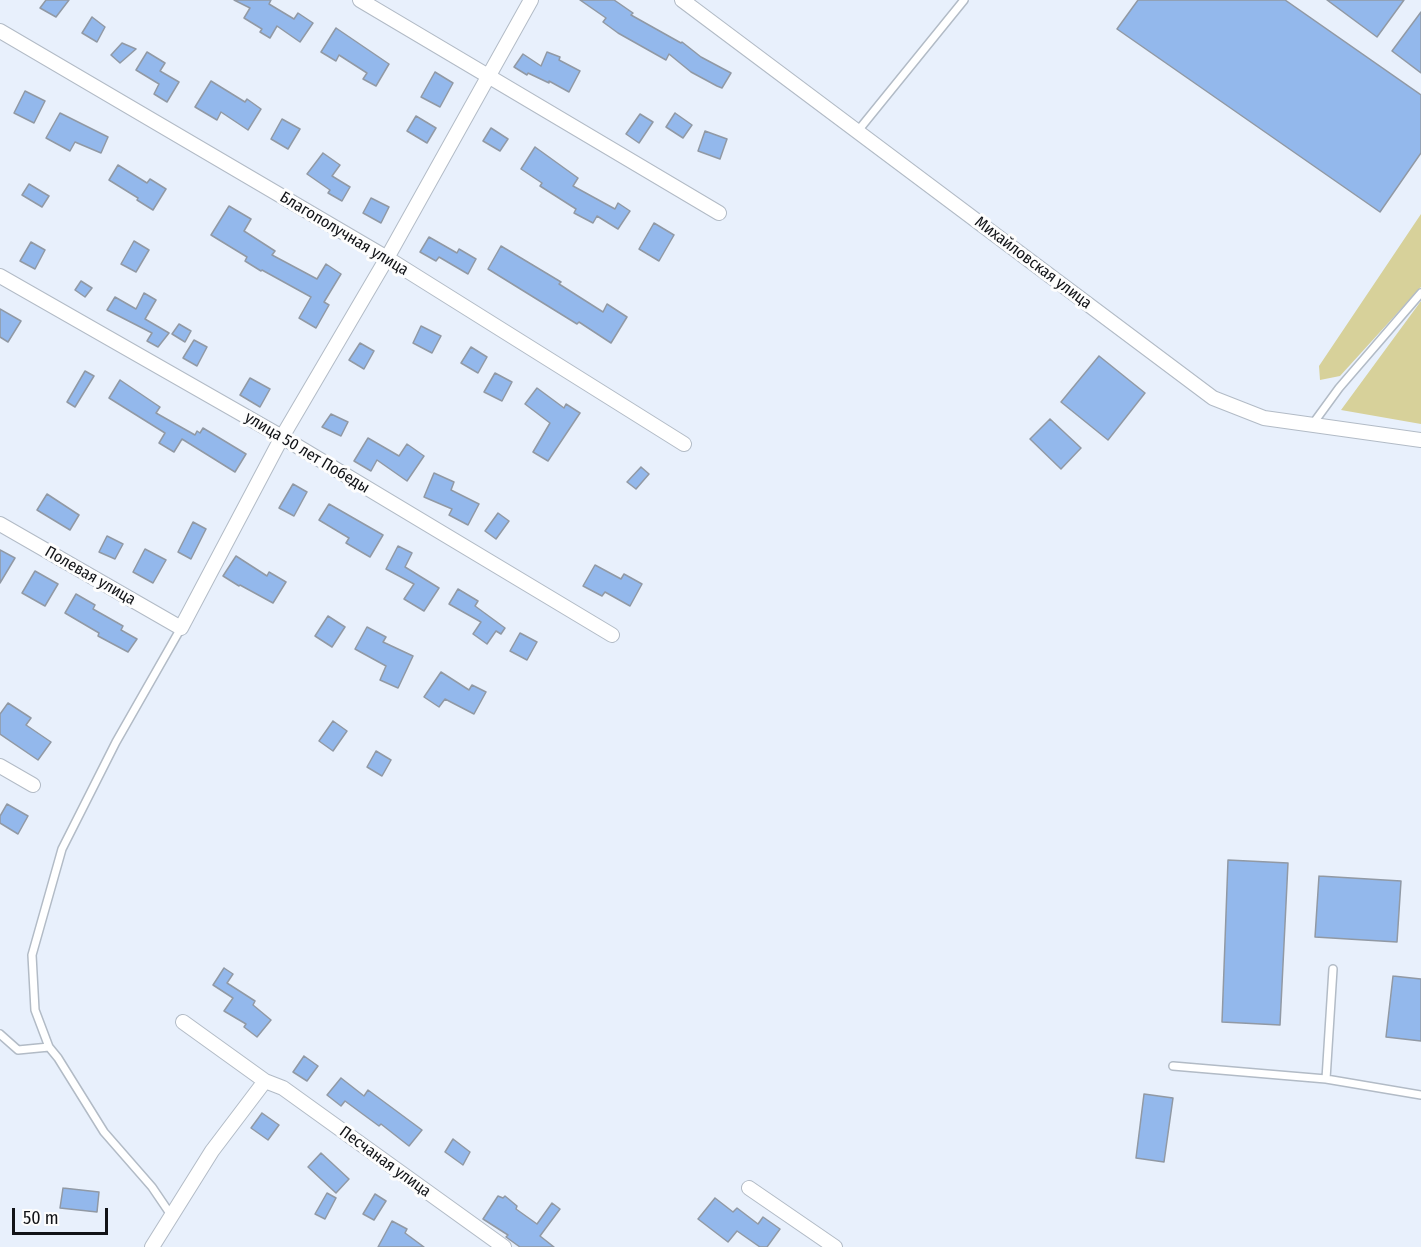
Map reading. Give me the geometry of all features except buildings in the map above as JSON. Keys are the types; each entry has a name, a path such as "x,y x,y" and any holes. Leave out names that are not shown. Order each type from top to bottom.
{"street":[{"path":"360,0 719,213"},
{"path":"181,628 282,437 387,258 531,0"},
{"name":"Михайловская улица","path":"682,0 1213,398 1264,418 1421,440"},
{"name":"Благополучная улица","path":"0,31 387,258 684,444"},
{"name":"улица 50 лет Победы","path":"0,276 282,437 612,635"},
{"name":"Полевая улица","path":"0,524 181,628"},
{"path":"0,766 33,785"},
{"name":"Песчаная улица","path":"183,1023 264,1081 283,1088 504,1247"},
{"path":"152,1247 212,1151 264,1081"},
{"path":"750,1188 835,1247"}],"lane":[{"path":"857,132 964,0"},
{"path":"1312,424 1339,388 1421,293"},
{"path":"171,1215 152,1187 104,1132 49,1047 35,1010 32,955 62,849 116,742 181,628"},
{"path":"1326,1079 1333,969"},
{"path":"0,1034 18,1050 49,1047"},
{"path":"1173,1066 1326,1079 1421,1095"}],"shaded area":[{"path":"1421,214 1421,287 1340,376 1320,380 1319,366"},
{"path":"1421,301 1421,424 1341,410"}]}
